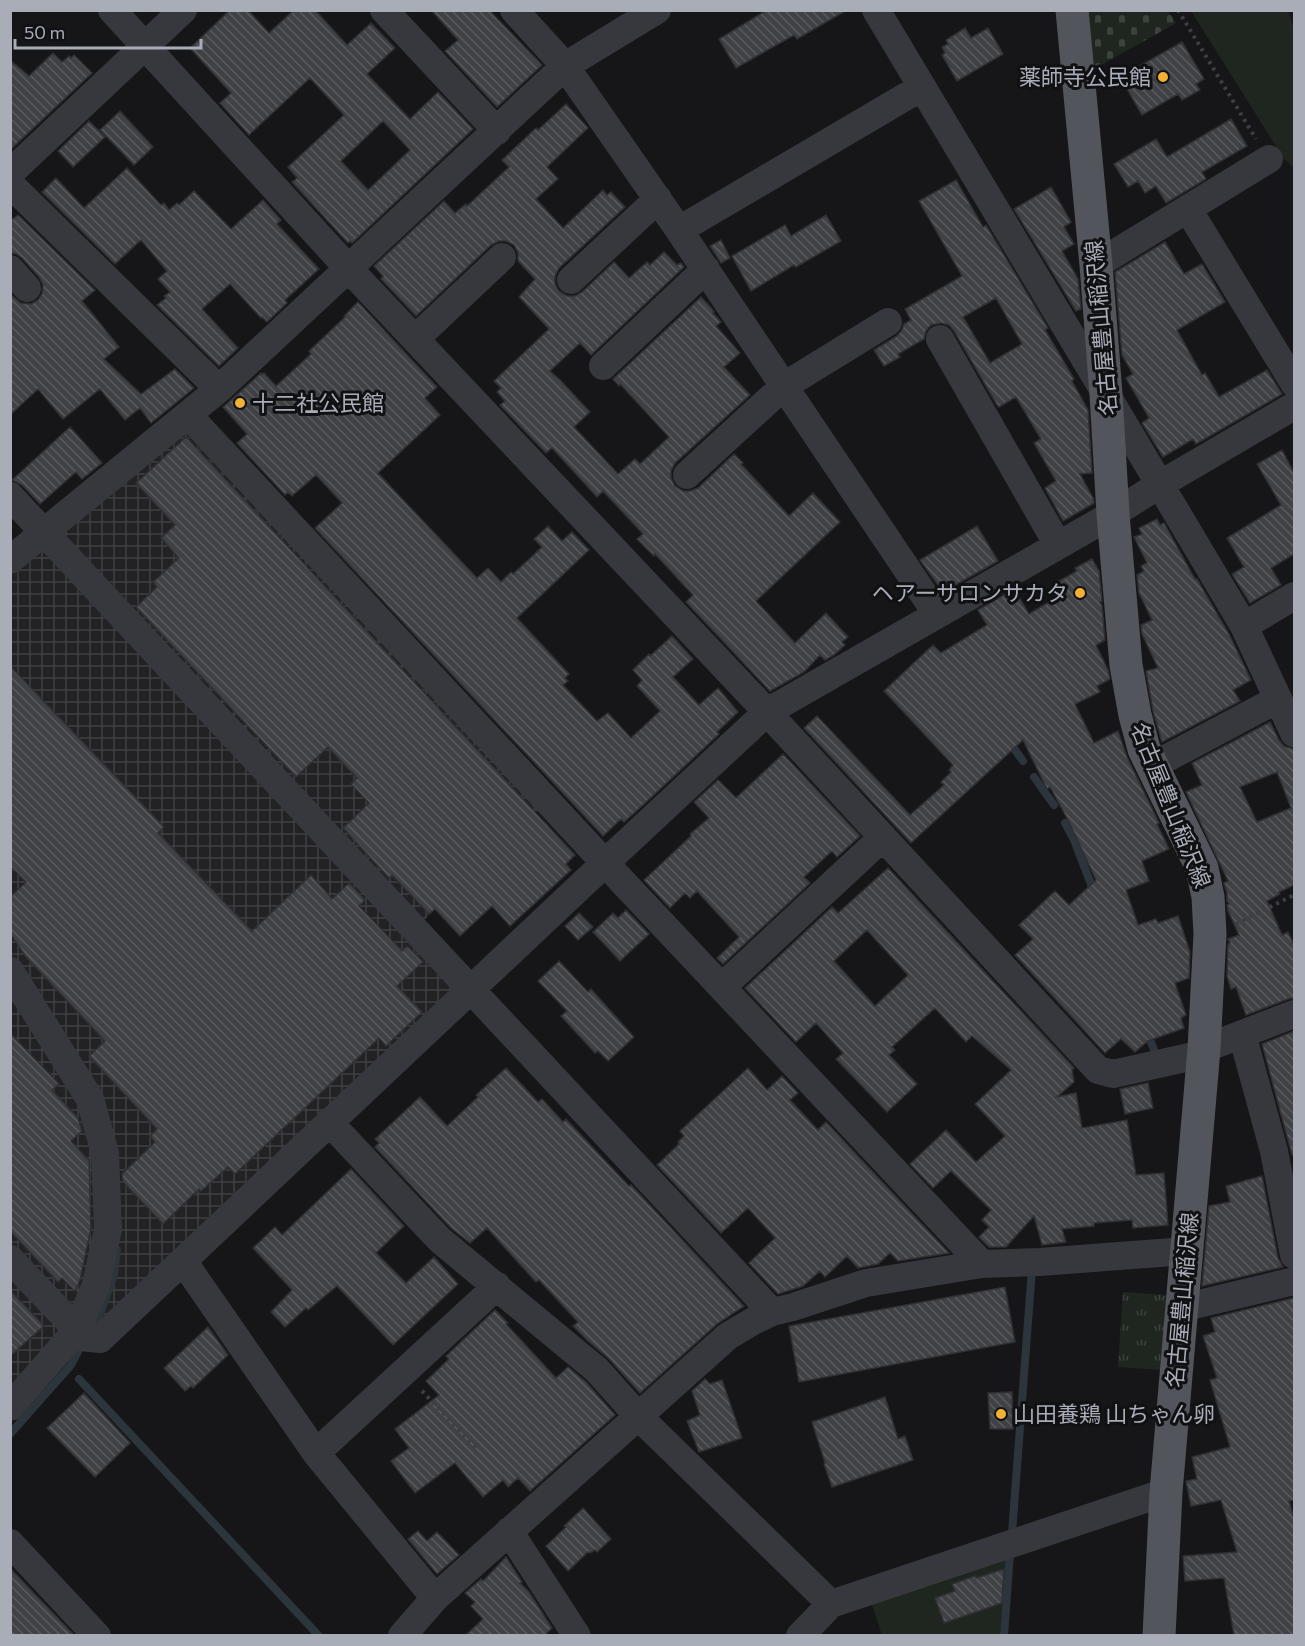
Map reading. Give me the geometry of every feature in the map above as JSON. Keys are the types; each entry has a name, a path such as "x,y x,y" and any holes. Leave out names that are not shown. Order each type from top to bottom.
{"main road":[{"name":"名古屋豊山稲沢線","path":"1072,10 1096,265 1126,664 1144,749 1202,868 1208,897 1210,934 1204,1051 1166,1492 1159,1635"}],"street":[{"path":"112,10 348,268 767,712 1098,1070 1113,1074 1204,1051 1294,1014"},
{"path":"10,173 183,10"},
{"path":"384,10 497,131"},
{"path":"514,10 565,66 706,269 937,614"},
{"path":"10,560 219,389 565,66 657,10"},
{"path":"876,10 1282,687 1294,733"},
{"path":"679,230 922,87"},
{"path":"1096,265 1269,159"},
{"path":"10,184 219,389"},
{"path":"572,280 658,199"},
{"path":"1188,208 1294,383"},
{"path":"415,339 502,257"},
{"path":"603,366 706,269"},
{"path":"687,475 784,386 888,322"},
{"path":"940,339 1058,545"},
{"path":"10,1407 83,1335 183,1261 767,712 1113,514 1294,406"},
{"path":"188,415 604,863 982,1264"},
{"path":"10,496 772,1312"},
{"path":"1244,626 1294,596"},
{"path":"1152,766 1282,687"},
{"path":"722,987 883,837"},
{"path":"10,971 90,1099 105,1153 108,1229 83,1335"},
{"path":"1242,1034 1274,1150 1294,1255"},
{"path":"329,1122 440,1240 597,1370 638,1416 831,1604"},
{"path":"402,1635 435,1598 638,1416 728,1336 755,1320 772,1312 866,1283 982,1264 1186,1251"},
{"path":"10,1259 83,1335"},
{"path":"183,1261 316,1453 435,1598"},
{"path":"1182,1308 1294,1281"},
{"path":"316,1453 497,1286"},
{"path":"800,1635 831,1604 1166,1492"},
{"path":"509,1532 577,1635"},
{"path":"10,1543 97,1635"}],"path":[{"path":"1178,10 1269,159"},
{"path":"1210,934 1227,929 1294,895"},
{"path":"404,1372 477,1449"}],"shaded area":[{"path":"183,431 542,807 422,922 63,539 63,529"},
{"path":"37,549 50,550 454,981 452,993 109,1314 55,1337 11,1390 10,571"}],"green space":[{"path":"1083,11 1168,11 1176,23 1089,72"},
{"path":"1191,11 1288,11 1294,28 1294,168 1284,159"},
{"path":"1123,1292 1167,1295 1161,1370 1118,1367"},
{"path":"1008,1553 1000,1635 882,1635 870,1599"}],"building":[{"path":"230,10 248,10 269,33 294,10 315,10 347,45 371,23 395,48 367,74 410,119 438,92 473,129 352,243 350,241 348,243 292,182 297,178 288,167 344,115 310,78 249,135 220,103 231,93 190,48","holes":["383,121 410,150 368,190 341,161"]},
{"path":"431,10 489,10 542,65 497,107 445,51 458,40"},
{"path":"767,10 847,10 797,39 794,35 736,68 719,39"},
{"path":"965,28 971,38 988,28 1003,54 957,81 942,55 945,53 942,47 948,44 946,40"},
{"path":"1182,42 1204,79 1196,84 1200,90 1182,100 1178,94 1142,115 1120,77"},
{"path":"53,53 62,62 74,55 92,73 10,150 10,60 29,76"},
{"path":"566,104 588,128 547,167 558,179 536,199 563,228 603,190 607,195 611,192 625,207 559,268 555,276 555,284 559,291 567,296 575,296 614,262 629,278 647,262 650,265 664,252 677,265 681,263 684,267 591,355 580,343 550,371 590,412 574,427 618,474 635,459 640,464 669,437 613,379 701,297 721,322 716,326 740,353 724,367 750,395 675,463 671,471 671,478 675,486 683,491 698,488 734,454 789,516 813,493 840,522 756,601 795,643 826,613 848,637 842,642 845,645 825,660 820,655 804,672 770,691 686,602 693,595 655,554 654,556 637,539 643,534 603,491 597,497 552,448 546,453 500,405 505,401 497,392 501,388 494,381 549,329 519,297 535,279 518,261 518,253 514,245 506,241 499,241 491,245 416,316 381,279 383,276 374,266 444,201 455,213 466,204 467,206 509,167 502,160"},
{"path":"120,111 153,147 134,165 100,130"},
{"path":"1231,119 1247,146 1202,172 1206,179 1166,203 1156,186 1145,193 1138,181 1128,187 1114,164 1156,139 1167,157"},
{"path":"89,121 105,137 73,167 58,151"},
{"path":"127,168 161,205 164,203 169,210 177,203 179,205 194,191 231,229 263,200 281,220 277,224 319,269 285,300 287,303 267,322 230,284 202,309 238,348 219,366 157,305 170,292 158,279 167,271 141,240 115,264 42,192 56,178 84,208"},
{"path":"956,180 983,227 986,225 1048,328 1045,330 1074,379 1072,381 1088,410 1092,473 1080,474 1094,503 1063,521 1045,488 1056,481 1034,443 1041,439 1016,397 999,407 997,405 949,325 941,323 931,325 924,339 898,354 900,357 884,366 874,350 897,336 904,324 911,320 905,309 962,276 919,201","holes":["996,298 1022,344 990,363 963,317"]},
{"path":"1051,187 1071,222 1064,227 1074,244 1062,251 1078,279 1081,309 1076,311 1014,209"},
{"path":"18,215 95,290 82,301 119,347 104,359 141,394 175,369 194,388 151,423 140,408 125,420 100,389 63,419 38,389 10,415 10,294 21,303 31,304 42,294 43,285 22,258 10,253 10,221"},
{"path":"826,215 841,241 796,267 794,265 751,291 732,256 785,225 791,236"},
{"path":"721,240 730,258 721,263 710,246"},
{"path":"1165,242 1184,274 1202,264 1225,302 1177,330 1202,375 1205,373 1219,397 1267,370 1282,394 1196,444 1193,439 1163,457 1142,423 1149,418 1126,378 1133,374 1122,355 1115,272"},
{"path":"358,302 437,387 425,398 440,415 378,473 405,502 477,578 488,568 501,582 511,572 513,574 542,547 534,539 548,526 562,541 572,532 589,550 517,618 569,674 565,678 568,681 563,685 597,721 608,713 631,738 660,711 637,686 642,680 633,670 672,636 693,659 673,677 699,705 718,688 738,712 717,732 719,734 643,805 624,822 621,819 603,836 315,528 342,503 316,475 292,496 288,492 285,495 237,443 247,434 223,407 261,373 264,373 276,386 311,354 309,351"},
{"path":"70,427 102,463 82,479 76,472 40,504 22,485 12,480"},
{"path":"186,437 575,855 566,864 571,870 510,926 492,906 460,936 435,909 429,914 392,875 389,878 343,828 369,803 351,784 357,778 328,747 296,777 136,607 157,587 153,582 179,558 161,538 175,525 136,483"},
{"path":"1282,450 1294,473 1294,554 1271,568 1281,585 1250,603 1232,574 1244,567 1227,538 1281,505 1257,464"},
{"path":"1157,519 1160,525 1164,523 1197,579 1229,634 1251,680 1233,690 1240,701 1162,742 1153,711 1146,671 1158,668 1142,634 1141,625 1152,620 1139,593 1137,575 1144,571 1141,566 1147,563 1134,537 1142,534 1139,528"},
{"path":"977,526 998,561 943,592 920,560"},
{"path":"1092,559 1099,571 1105,640 1096,645 1110,679 1097,686 1100,692 1075,704 1094,743 1118,731 1127,757 1169,849 1142,861 1149,881 1126,890 1138,925 1156,919 1158,923 1178,916 1190,952 1189,978 1175,983 1186,1015 1181,1018 1184,1028 1148,1041 1135,1052 1121,1039 1105,1053 1015,955 1033,939 1019,925 1055,891 1069,905 1096,880 1069,822 1050,787 1047,789 1023,740 911,843 804,728 817,716 910,815 944,785 941,782 951,772 949,770 953,765 884,691 933,645 941,653 987,625 978,610 1014,589 1029,614 1061,595 1054,584 1077,571 1075,568"},
{"path":"10,666 164,827 158,833 252,931 311,875 332,899 349,883 365,900 359,906 402,951 407,946 423,962 397,986 422,1012 386,1046 379,1038 235,1174 228,1167 201,1191 199,1189 163,1224 123,1182 122,1174 155,1142 150,1136 157,1129 89,1056 105,1041 26,957 10,933 10,897 26,882 10,866"},
{"path":"1270,722 1284,746 1294,749 1294,885 1267,901 1282,935 1288,932 1294,945 1294,998 1246,1015 1236,987 1231,989 1227,976 1228,944 1230,943 1228,939 1239,935 1228,911 1227,905 1229,904 1224,883 1228,881 1186,792 1202,785 1192,763","holes":["1277,772 1291,808 1257,822 1240,787"]},
{"path":"783,754 860,836 837,857 832,851 804,877 810,883 723,964 717,958 739,937 697,891 690,898 685,893 670,908 644,880 709,818 694,802 718,780 736,798"},
{"path":"888,868 1074,1068 1072,1070 1074,1082 1057,1097 1076,1093 1082,1128 1127,1120 1136,1175 1164,1173 1168,1225 1133,1228 1132,1220 1094,1223 1094,1226 1062,1229 1066,1242 1042,1245 1034,1216 1006,1247 989,1247 979,1237 989,1227 982,1220 991,1210 951,1171 933,1188 910,1164 946,1130 976,1162 1005,1136 975,1104 1011,1070 972,1036 966,1042 935,1008 892,1047 895,1050 889,1055 917,1084 887,1112 836,1059 843,1053 816,1023 796,1042 745,988 832,907 838,913","holes":["867,930 908,975 875,1006 834,961"]},
{"path":"626,910 649,934 620,961 593,932 613,913 618,918"},
{"path":"579,913 593,927 578,940 565,926"},
{"path":"559,961 588,992 591,989 634,1037 608,1061 598,1051 595,1053 561,1016 567,1011 538,981"},
{"path":"1294,1031 1294,1155 1292,1155 1262,1044"},
{"path":"10,1033 59,1084 52,1090 78,1118 82,1131 71,1141 89,1161 91,1228 80,1280 75,1291 62,1278 58,1282 10,1231"},
{"path":"506,1068 538,1102 542,1099 563,1122 566,1119 744,1306 717,1324 640,1393 609,1359 573,1326 578,1322 539,1280 536,1282 487,1228 470,1243 451,1228 375,1147 379,1143 375,1139 420,1097 447,1126"},
{"path":"748,1068 767,1090 782,1076 798,1093 790,1100 818,1130 826,1122 949,1253 898,1261 890,1253 878,1264 858,1268 847,1256 825,1277 820,1271 803,1286 778,1294 749,1263 775,1238 748,1208 721,1233 657,1165 679,1144 678,1142 684,1136 680,1131"},
{"path":"1148,1083 1153,1108 1125,1114 1120,1089"},
{"path":"351,1169 404,1226 376,1253 406,1283 434,1257 458,1284 393,1345 337,1286 308,1310 306,1308 285,1327 271,1312 292,1290 253,1248 275,1227 282,1235"},
{"path":"1262,1176 1278,1258 1283,1267 1202,1286 1209,1206 1230,1202 1226,1186"},
{"path":"1005,1287 1015,1342 799,1382 789,1326"},
{"path":"10,1290 44,1326 10,1356"},
{"path":"1294,1298 1294,1500 1289,1501 1294,1519 1294,1635 1234,1635 1224,1578 1185,1581 1183,1556 1237,1552 1221,1500 1191,1506 1186,1481 1197,1479 1192,1457 1230,1447 1210,1380 1217,1378 1203,1336 1215,1332 1211,1318"},
{"path":"495,1310 556,1378 568,1367 586,1382 615,1415 530,1491 518,1478 508,1487 503,1480 483,1497 455,1463 415,1493 391,1461 409,1448 395,1429 439,1395 426,1381 449,1359 446,1356"},
{"path":"208,1327 228,1355 193,1388 191,1386 185,1391 164,1368"},
{"path":"705,1379 710,1384 722,1380 742,1438 699,1452 687,1421 700,1415 692,1391"},
{"name":"山田養鶏 山ちゃん卵","path":"1012,1392 1013,1429 990,1429 988,1393"},
{"path":"84,1393 130,1443 95,1477 47,1428"},
{"path":"885,1397 898,1439 905,1436 913,1460 832,1487 812,1422"},
{"path":"583,1508 611,1539 597,1552 595,1550 588,1552 568,1571 546,1546"},
{"path":"418,1531 427,1541 437,1532 459,1555 437,1574 408,1539"},
{"path":"506,1557 522,1582 520,1583 529,1592 552,1628 545,1635 466,1635 483,1619 471,1606 475,1602 465,1593 481,1579 483,1581"},
{"path":"10,1568 74,1635 10,1635"},
{"path":"1004,1569 1002,1603 944,1623 935,1598 955,1591 952,1584"}],"waterway":[{"path":"1008,740 1023,761"},
{"path":"1034,777 1054,805"},
{"path":"1065,823 1094,892"},
{"path":"1147,1032 1154,1050"},
{"path":"96,1321 114,1275 117,1250"},
{"path":"1012,1533 1032,1269"},
{"path":"10,1434 71,1365 82,1344"},
{"path":"79,1379 319,1636"},
{"path":"1004,1636 1010,1553"}],"place":[{"name":"薬師寺公民館","path":"1163,77"},
{"name":"十二社公民館","path":"240,403"},
{"name":"ヘアーサロンサカタ","path":"1080,593"},
{"name":"山田養鶏 山ちゃん卵","path":"1001,1414"}]}
